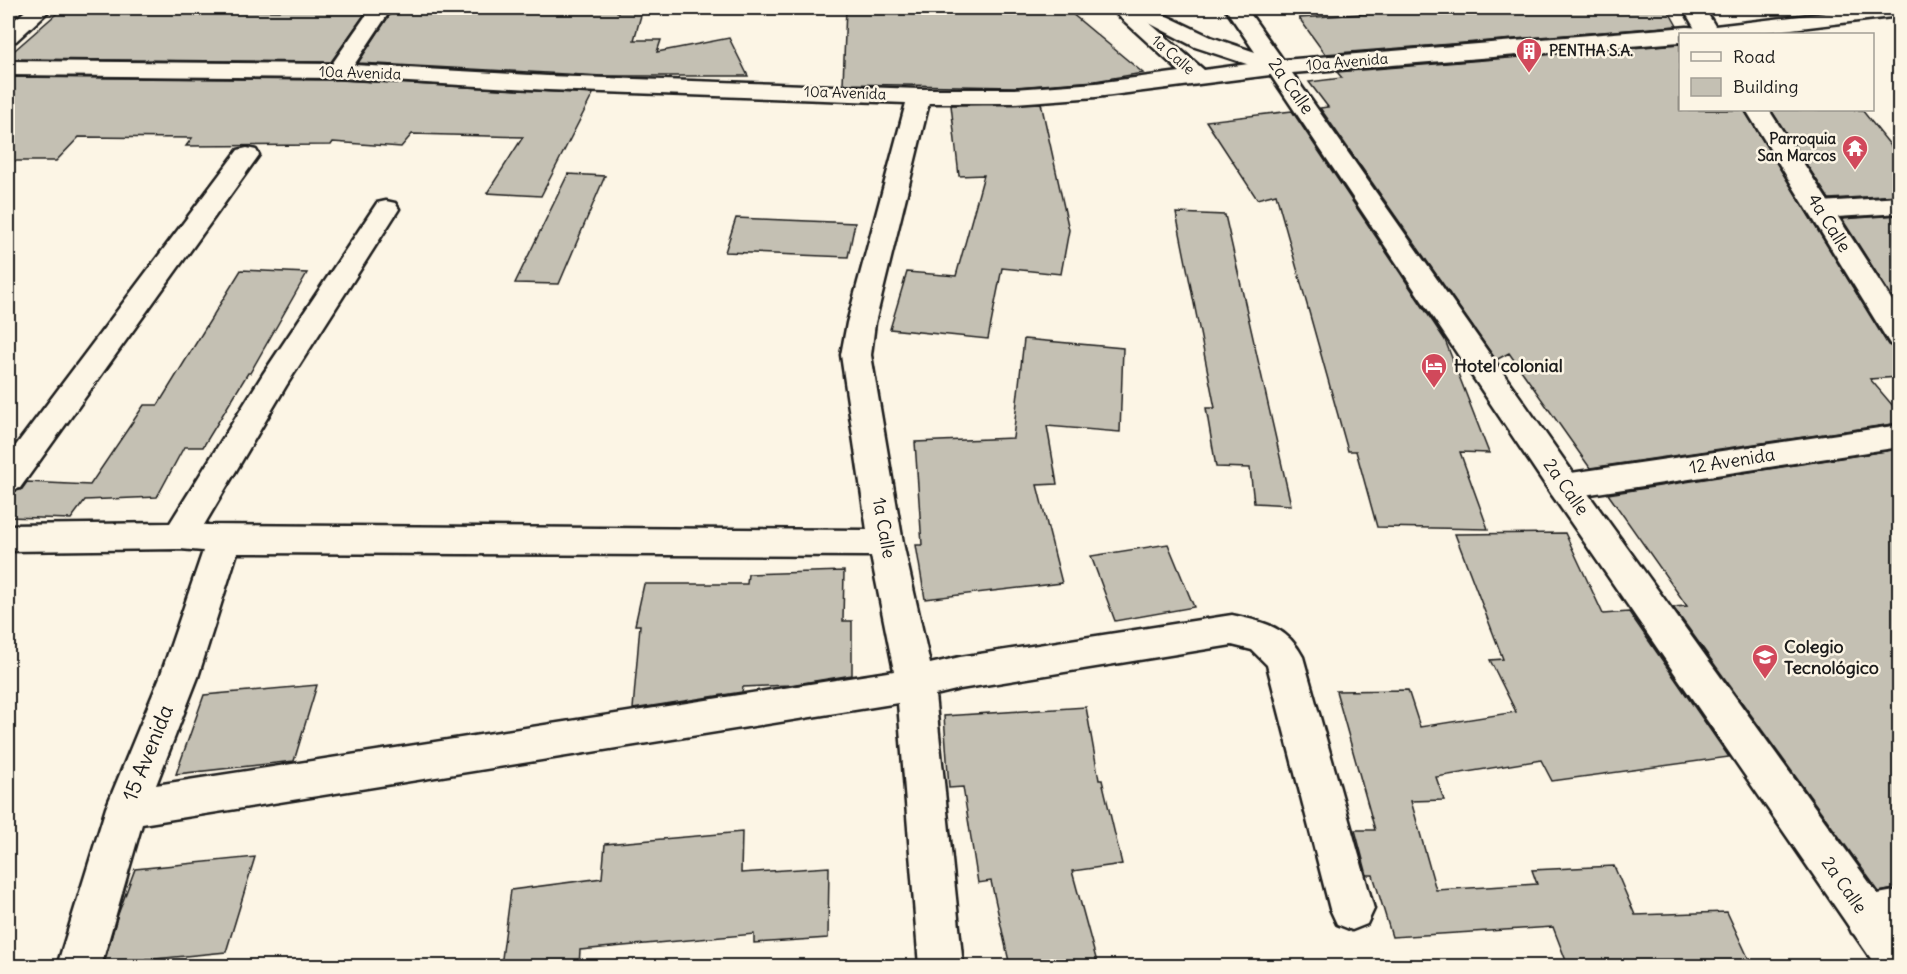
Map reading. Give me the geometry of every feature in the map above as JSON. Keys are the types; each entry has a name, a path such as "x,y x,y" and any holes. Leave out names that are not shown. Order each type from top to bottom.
{"street":[{"path":"8,36 40,8"},
{"path":"339,71 381,8"},
{"name":"1a Calle","path":"1120,8 1200,78"},
{"path":"1135,8 1203,42 1278,67"},
{"name":"2a Calle","path":"1236,8 1564,486 1883,915 1899,963"},
{"path":"1694,8 1702,33"},
{"path":"1710,33 1899,10"},
{"name":"10a Avenida","path":"8,68 339,71 548,83 919,96 1015,96 1096,90 1278,67 1679,35"},
{"name":"1a Calle","path":"919,96 861,323 856,355 886,543 915,684 941,966"},
{"name":"4a Calle","path":"1758,111 1899,337"},
{"path":"8,479 247,155"},
{"path":"1821,210 1899,204"},
{"path":"180,536 274,381 386,209"},
{"name":"12 Avenida","path":"1564,486 1899,436"},
{"path":"8,538 180,536 224,540 886,543"},
{"name":"15 Avenida","path":"79,966 126,808 179,677 224,540"},
{"path":"126,808 915,684 960,672 1232,630 1263,637 1284,657 1352,909"}],"building":[{"path":"63,8 280,11 282,8 369,8 331,62 8,59 8,56"},
{"path":"394,8 618,8 617,12 642,12 634,40 661,40 657,52 729,38 748,76 602,76 358,63"},
{"path":"846,8 1065,8 1143,73 1095,81 1015,87 843,84"},
{"path":"1457,8 1667,8 1677,26 1325,54 1299,18"},
{"path":"1679,44 1679,111 1745,111 1888,345 1899,349 1899,377 1870,379 1899,413 1899,423 1590,468 1509,353 1496,360 1320,108 1328,107 1309,82 1342,78 1337,72"},
{"path":"8,77 339,80 593,94 541,196 487,193 523,137 412,134 401,147 333,142 331,145 186,146 192,138 79,137 56,161 8,161"},
{"path":"1041,103 1069,230 1061,274 1002,268 988,339 890,329 907,272 956,276 984,175 959,176 951,105"},
{"path":"1292,111 1445,340 1489,453 1460,452 1488,529 1377,527 1356,451 1348,451 1276,194 1257,199 1206,121"},
{"name":"Parroquia San Marcos","path":"1772,111 1863,111 1899,156 1899,195 1829,199"},
{"path":"568,174 605,176 559,284 515,283"},
{"path":"1176,213 1225,215 1291,505 1254,503 1250,468 1216,467 1206,408 1215,408"},
{"path":"1899,215 1899,308 1842,219"},
{"path":"736,218 855,223 848,257 725,252"},
{"path":"241,270 307,273 250,373 203,447 184,447 157,497 85,500 71,519 8,517 8,497 11,493 22,489 27,482 90,485 144,405 158,405"},
{"path":"1024,339 1123,348 1120,432 1047,426 1057,484 1037,485 1062,583 925,599 916,545 922,545 915,442 1013,438"},
{"path":"1899,449 1899,888 1879,892 1673,607 1687,606 1608,494"},
{"path":"1565,533 1603,614 1629,612 1729,757 1552,781 1541,760 1436,777 1444,800 1411,801 1436,890 1537,884 1532,870 1614,866 1635,915 1727,912 1752,966 1568,966 1553,927 1392,937 1373,875 1367,875 1355,830 1375,830 1336,691 1408,690 1420,727 1516,712 1490,660 1503,659 1455,534"},
{"path":"1168,544 1194,607 1115,621 1091,556"},
{"path":"844,571 843,621 852,621 852,675 790,685 743,687 742,692 633,709 640,625 635,625 644,584 747,584 748,574"},
{"path":"317,685 294,761 176,774 204,695"},
{"path":"1086,707 1099,780 1102,780 1122,864 1072,871 1098,966 1010,966 991,881 978,883 963,787 949,788 944,716"},
{"path":"742,832 741,873 829,867 828,938 754,943 754,934 580,950 579,966 501,966 511,890 602,878 605,844"},
{"path":"255,857 226,952 104,964 117,917 135,869"}],"place":[{"name":"PENTHA S.A.","path":"1529,74"},
{"name":"Parroquia San Marcos","path":"1855,171"},
{"name":"Hotel colonial","path":"1434,389"},
{"name":"Colegio Tecnológico","path":"1765,680"}]}
